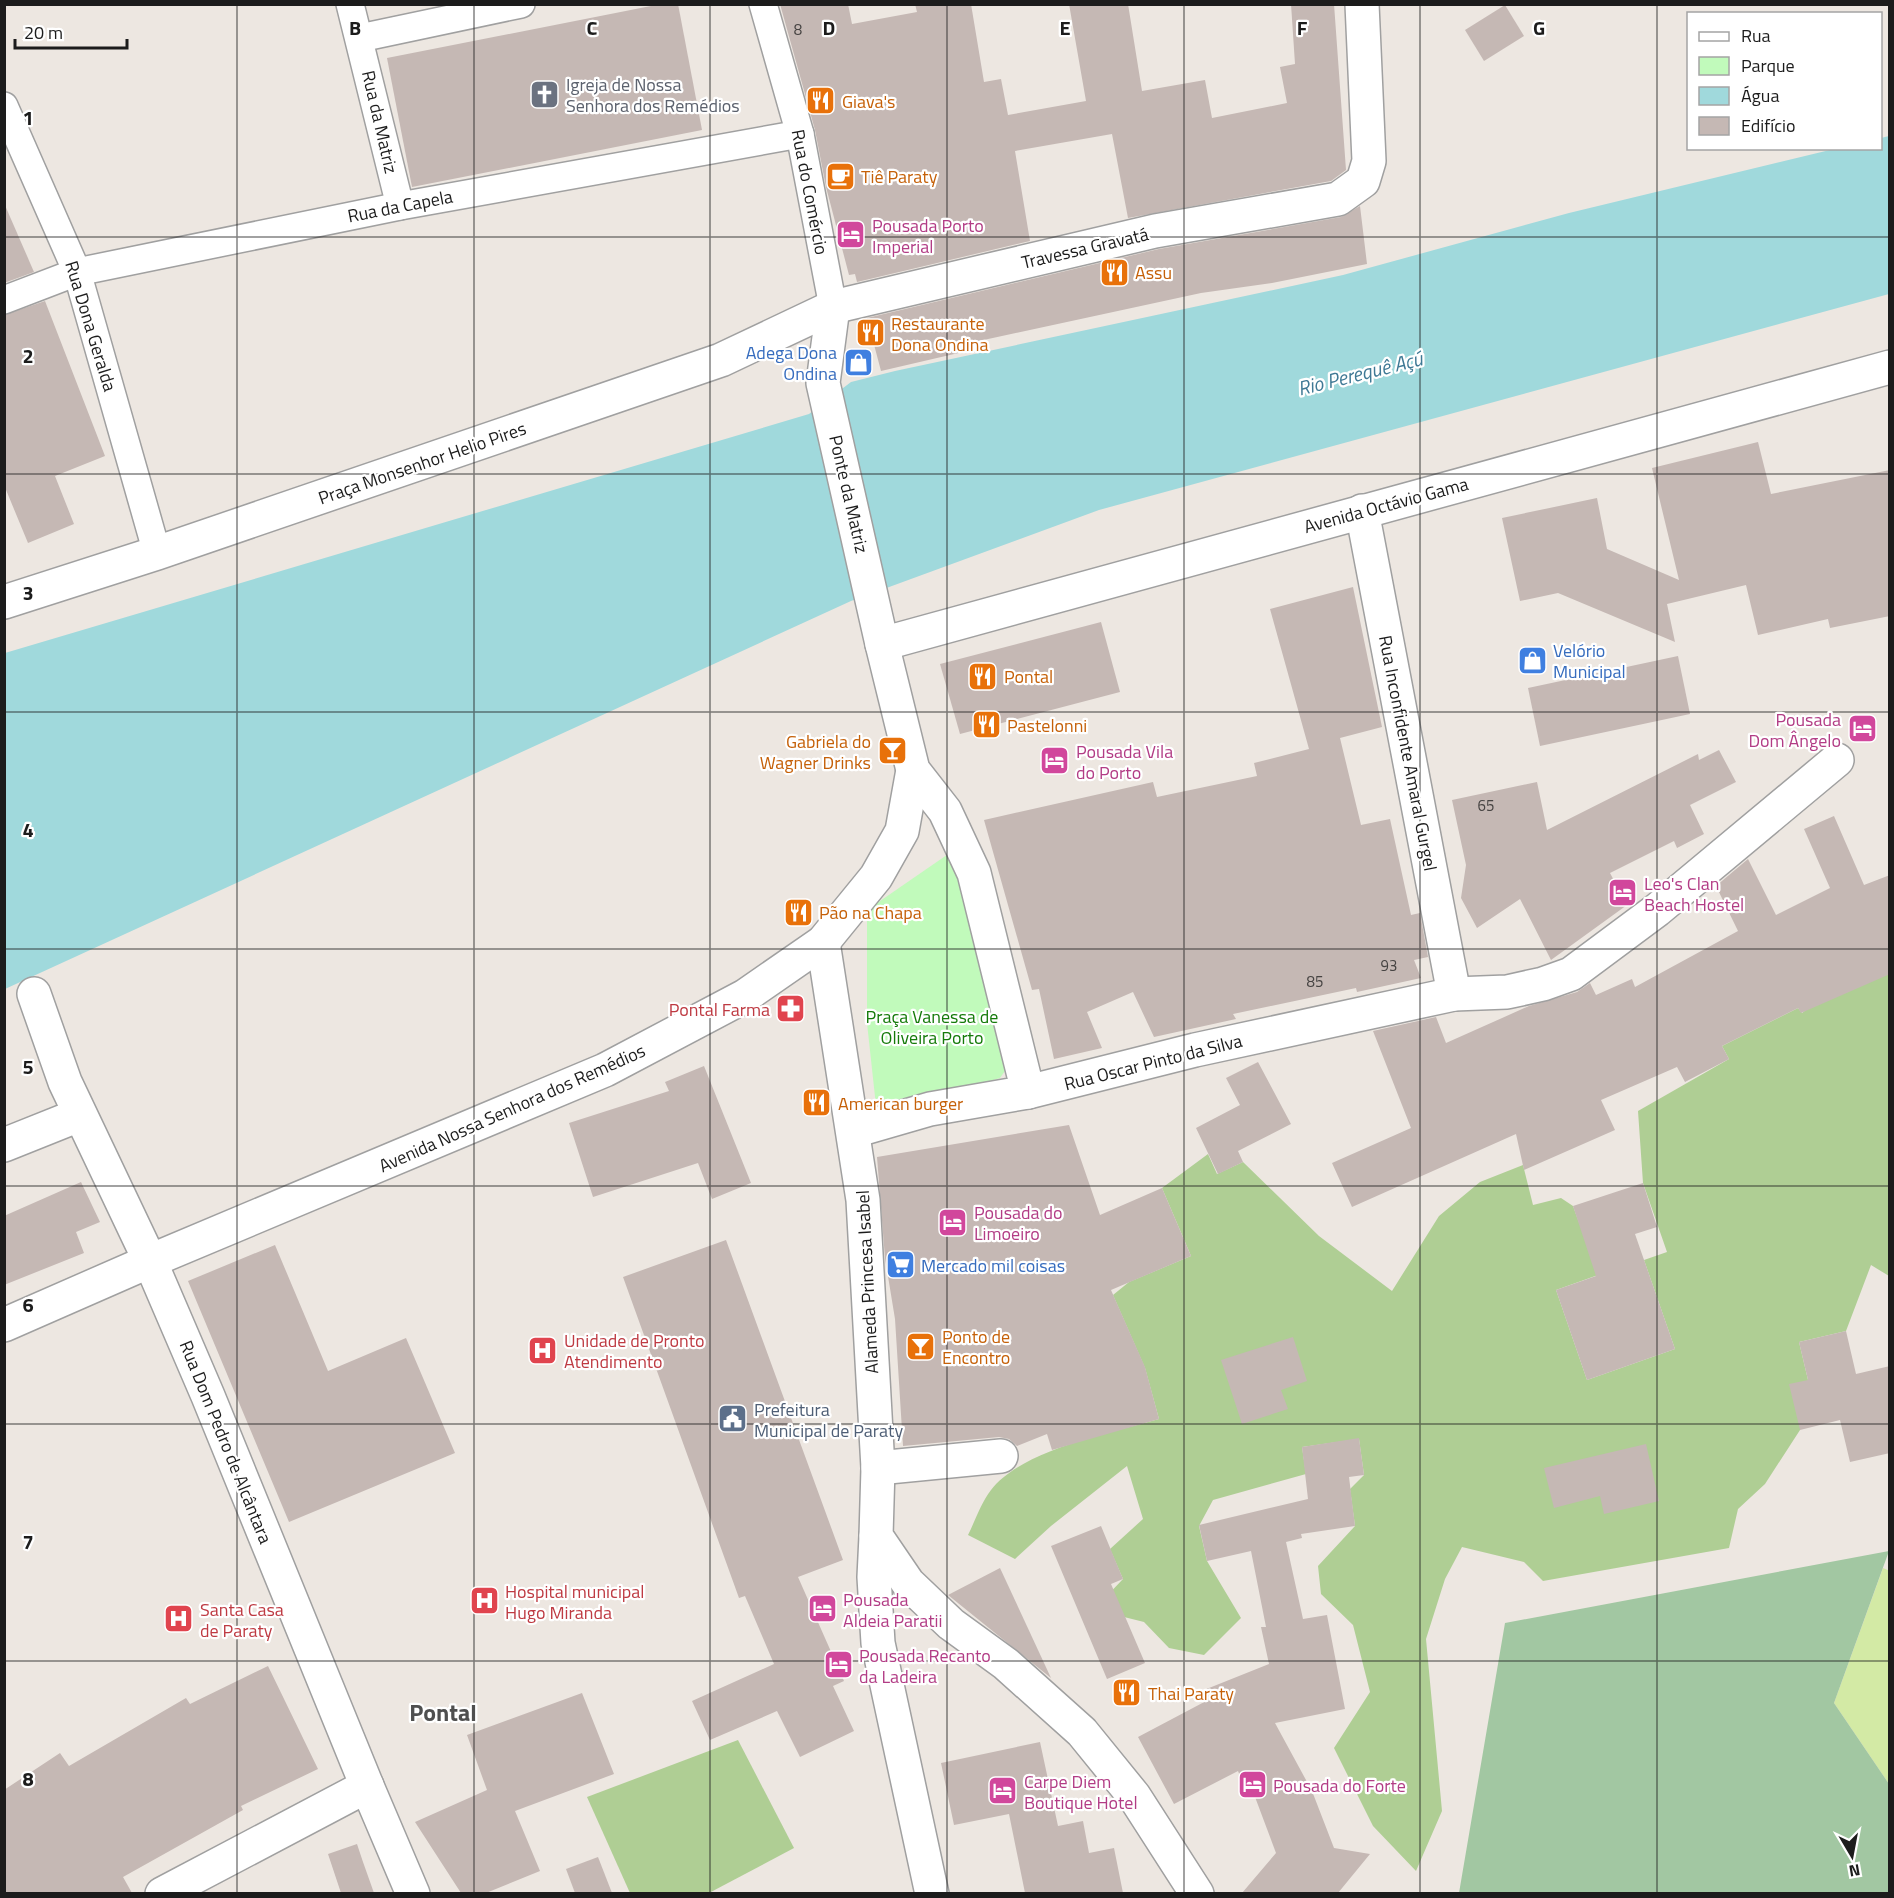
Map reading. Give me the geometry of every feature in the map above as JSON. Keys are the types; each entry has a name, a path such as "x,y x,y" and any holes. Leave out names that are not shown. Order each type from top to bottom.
{"street":[{"name":"Rua da Matriz","path":"350,4 400,206"},
{"path":"360,38 521,4"},
{"name":"Rua do Comércio","path":"763,4 800,134 833,307 823,383"},
{"name":"Travessa Gravatá","path":"833,307 1155,231 1338,199 1364,181 1369,161 1362,4"},
{"name":"Rua Dona Geralda","path":"4,106 77,272 157,553"},
{"name":"Rua da Capela","path":"4,300 77,272 400,206 800,134"},
{"name":"Praça Monsenhor Helio Pires","path":"4,602 157,553 721,360 833,307"},
{"name":"Avenida Octávio Gama","path":"882,644 1890,367"},
{"name":"Ponte da Matriz","path":"823,383 913,770"},
{"name":"Rua Inconfidente Amaral Gurgel","path":"1362,511 1454,994"},
{"name":"Rua Oscar Pinto da Silva","path":"854,1131 930,1109 1028,1092 1195,1050 1454,994 1507,992 1543,984 1571,974 1657,910 1837,759"},
{"path":"913,770 945,811 974,873 1028,1092"},
{"name":"Avenida Nossa Senhora dos Remédios","path":"4,1325 150,1261 605,1070 745,996 823,942 876,877 902,831 913,770"},
{"name":"Alameda Princesa Isabel","path":"823,942 864,1200 878,1468 874,1577 878,1643 932,1893"},
{"name":"Rua Dom Pedro de Alcântara","path":"34,994 80,1115 150,1261 208,1396 366,1786 414,1893"},
{"path":"4,1144 80,1115"},
{"path":"878,1468 1001,1456"},
{"path":"876,1536 908,1583 951,1624 1006,1664 1082,1732 1134,1796 1197,1893"},
{"path":"162,1893 366,1786"}],"green space":[{"name":"Praça Vanessa de Oliveira Porto","path":"957,848 1007,1068 1000,1078 877,1115 867,1023 867,910"},
{"path":"1889,945 1889,1276 1871,1265 1846,1331 1799,1342 1808,1380 1800,1430 1765,1484 1738,1509 1729,1548 1543,1581 1524,1562 1462,1547 1445,1579 1426,1639 1442,1811 1416,1871 1373,1826 1334,1748 1370,1692 1353,1625 1321,1594 1318,1566 1355,1526 1350,1489 1364,1475 1359,1439 1302,1447 1306,1474 1213,1500 1199,1526 1207,1561 1241,1618 1204,1655 1169,1648 1144,1622 1112,1614 1102,1601 1123,1579 1110,1549 1143,1519 1127,1466 1051,1526 1015,1559 968,1535 991,1490 1005,1476 1024,1464 1069,1444 1159,1419 1145,1368 1113,1295 1129,1282 1191,1256 1162,1188 1208,1154 1217,1174 1243,1162 1319,1236 1392,1291 1439,1216 1480,1182 1523,1165 1533,1205 1561,1198 1573,1206 1598,1275 1556,1290 1587,1380 1675,1349 1644,1260 1667,1252 1643,1183 1638,1111 1729,1059 1722,1046 1798,1008 1802,1013"},
{"path":"1889,1551 1834,1703 1889,1784 1889,1893 1459,1893 1505,1623"},
{"path":"1883,1568 1890,1571 1889,1784 1834,1703"},
{"path":"738,1740 794,1848 709,1893 630,1893 587,1797"}],"water":[{"name":"Rio Perequê Açú","path":"1889,136 1889,294 1099,510 851,601 5,989 5,653 809,414 851,382 1343,275 1569,213 1830,150 1882,150 1882,138"}],"building":[{"name":"Igreja de Nossa Senhora dos Remédios","path":"661,4 678,4 702,130 412,187 387,58"},
{"path":"780,4 848,4 852,24 917,12 915,4 971,4 984,82 1001,79 1008,115 1086,101 1069,4 1128,4 1142,91 1205,80 1212,118 1287,103 1280,67 1295,64 1291,4 1334,4 1346,170 1331,181 1128,218 1112,134 1015,151 1030,241 857,282 855,274 849,275 826,187 815,130"},
{"path":"1505,5 1524,36 1484,61 1465,30"},
{"path":"4,203 34,272 4,283"},
{"path":"1360,206 1367,264 1272,283 1201,293 979,341 980,348 881,371 867,318 1159,249 1341,217"},
{"path":"45,301 105,456 55,476 74,524 28,543 4,485 4,315"},
{"path":"1758,442 1771,494 1890,470 1890,616 1830,628 1828,619 1758,635 1746,585 1667,604 1675,642 1558,593 1520,601 1502,518 1597,498 1607,549 1679,580 1652,468"},
{"path":"1353,587 1382,727 1340,738 1361,825 1390,819 1411,915 1420,913 1428,957 1414,960 1421,978 1357,992 1356,988 1233,1014 1236,1019 1154,1037 1133,992 1087,1012 1102,1048 1054,1059 1039,989 1032,990 984,820 1153,782 1157,797 1257,776 1254,763 1309,749 1270,609"},
{"path":"1101,622 1120,692 960,734 940,664"},
{"path":"1678,656 1690,714 1540,746 1528,688"},
{"path":"1719,750 1736,782 1690,805 1704,834 1677,848 1674,841 1610,873 1627,905 1551,960 1520,899 1477,928 1461,898 1466,865 1452,800 1537,782 1547,830 1698,754 1699,760"},
{"path":"1834,816 1864,885 1890,875 1890,974 1801,1013 1798,1008 1722,1046 1729,1059 1685,1082 1677,1067 1601,1100 1615,1130 1524,1170 1516,1134 1352,1207 1332,1163 1411,1128 1373,1031 1436,1017 1446,1043 1529,1006 1577,992 1590,983 1596,995 1632,979 1635,987 1738,931 1716,886 1748,859 1776,915 1830,888 1804,829"},
{"path":"1258,1062 1291,1124 1238,1151 1243,1162 1218,1174 1196,1128 1240,1105 1226,1078"},
{"path":"704,1066 751,1183 712,1199 698,1163 593,1197 569,1123 669,1091 665,1082"},
{"path":"1069,1125 1100,1215 1162,1188 1191,1256 1111,1290 1145,1367 1159,1419 1052,1450 1047,1434 1017,1446 1009,1439 999,1437 903,1446 895,1319 885,1258 877,1157"},
{"path":"81,1182 100,1222 76,1232 84,1253 4,1285 4,1216"},
{"path":"1643,1183 1657,1227 1635,1234 1675,1349 1587,1380 1556,1290 1596,1276 1573,1206"},
{"name":"Prefeitura Municipal de Paraty","path":"726,1240 843,1560 798,1577 844,1681 833,1686 854,1731 800,1757 777,1711 710,1740 692,1701 774,1664 745,1596 739,1598 623,1277"},
{"path":"275,1245 328,1371 406,1338 455,1453 289,1522 188,1281"},
{"path":"1846,1331 1856,1374 1890,1366 1890,1453 1850,1462 1840,1420 1800,1430 1789,1384 1808,1380 1799,1342"},
{"path":"1293,1337 1307,1381 1281,1390 1288,1409 1242,1424 1221,1360"},
{"path":"1359,1438 1364,1475 1349,1477 1355,1526 1301,1534 1302,1538 1286,1542 1303,1619 1327,1615 1345,1709 1275,1723 1312,1791 1334,1848 1370,1854 1338,1893 1242,1893 1276,1853 1249,1781 1243,1783 1238,1771 1174,1804 1138,1737 1208,1700 1204,1690 1269,1664 1261,1627 1266,1627 1251,1551 1207,1561 1199,1525 1308,1499 1302,1447"},
{"path":"1646,1444 1659,1501 1604,1514 1600,1496 1554,1508 1544,1468"},
{"path":"1101,1526 1123,1579 1111,1584 1145,1663 1107,1679 1051,1546"},
{"path":"1000,1568 1051,1678 948,1595"},
{"path":"268,1666 318,1769 241,1806 243,1810 123,1877 132,1893 4,1893 4,1790 60,1753 69,1766 186,1698 190,1704"},
{"path":"582,1693 614,1774 515,1811 540,1871 486,1893 461,1893 415,1822 487,1790 467,1735"},
{"path":"1040,1742 1058,1826 1083,1821 1089,1853 1114,1848 1123,1893 1025,1893 1009,1814 954,1825 941,1763"},
{"path":"357,1844 374,1893 341,1893 328,1854"},
{"path":"598,1857 612,1893 575,1893 566,1869"}],"place":[{"name":"Igreja de Nossa Senhora dos Remédios","path":"545,94"},
{"name":"Giava's","path":"821,101"},
{"name":"Tiê Paraty","path":"840,176"},
{"name":"Pousada Porto Imperial","path":"851,235"},
{"name":"Assu","path":"1114,272"},
{"name":"Restaurante Dona Ondina","path":"870,333"},
{"name":"Adega Dona Ondina","path":"858,362"},
{"name":"Velório Municipal","path":"1532,660"},
{"name":"Pontal","path":"983,676"},
{"name":"Pastelonni","path":"986,725"},
{"name":"Pousada Dom Ângelo","path":"1862,729"},
{"name":"Gabriela do Wagner Drinks","path":"892,751"},
{"name":"Pousada Vila do Porto","path":"1055,761"},
{"name":"Leo's Clan Beach Hostel","path":"1623,893"},
{"name":"Pão na Chapa","path":"798,912"},
{"name":"Pontal Farma","path":"791,1009"},
{"name":"American burger","path":"817,1103"},
{"name":"Pousada do Limoeiro","path":"953,1222"},
{"name":"Mercado mil coisas","path":"900,1265"},
{"name":"Ponto de Encontro","path":"921,1346"},
{"name":"Unidade de Pronto Atendimento","path":"543,1350"},
{"name":"Prefeitura Municipal de Paraty","path":"733,1419"},
{"name":"Hospital municipal Hugo Miranda","path":"484,1601"},
{"name":"Pousada Aldeia Paratii","path":"822,1609"},
{"name":"Santa Casa de Paraty","path":"179,1619"},
{"name":"Pousada Recanto da Ladeira","path":"838,1665"},
{"name":"Thai Paraty","path":"1127,1693"},
{"name":"Pousada do Forte","path":"1252,1785"},
{"name":"Carpe Diem Boutique Hotel","path":"1003,1791"}],"district":[{"name":"Pontal","path":"443,1712"}]}
